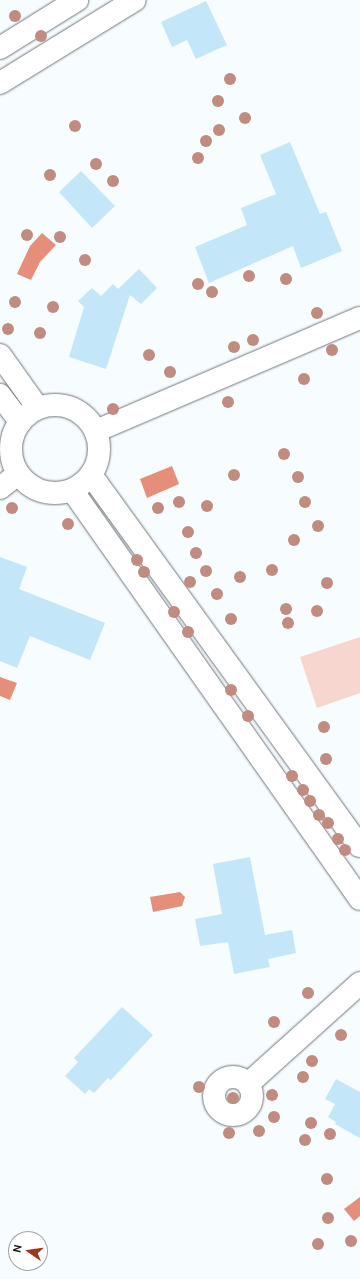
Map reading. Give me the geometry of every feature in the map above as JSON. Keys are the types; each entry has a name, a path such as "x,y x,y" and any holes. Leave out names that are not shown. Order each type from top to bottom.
{"street":[{"path":"0,48 77,0"},
{"path":"0,83 136,0"},
{"path":"96,431 360,318"},
{"path":"0,355 38,408"},
{"path":"0,395 20,422"},
{"path":"51,404 66,405 78,410 96,431 100,454 91,475 72,490 48,493 36,490 18,474 12,462 10,448 13,434 20,422 38,408 51,404"},
{"path":"0,488 18,474"},
{"path":"91,475 360,846"},
{"path":"72,490 360,899"},
{"path":"210,686 233,671"},
{"path":"248,1084 360,983"}],"shaded area":[{"path":"42,233 56,245 40,262 31,280 17,274 30,246"},
{"path":"172,466 179,484 147,498 140,479"},
{"path":"360,637 360,693 317,708 300,657"},
{"path":"0,677 17,683 10,700 0,696"},
{"path":"180,892 185,897 182,906 153,912 150,897"},
{"path":"360,1197 360,1216 354,1221 344,1209"}],"building":[{"path":"206,1 227,45 196,59 187,40 172,47 161,22"},
{"path":"290,142 320,214 326,212 342,251 301,268 293,246 209,283 195,247 247,225 241,208 276,194 260,155"},
{"path":"81,171 115,206 92,228 59,192"},
{"path":"139,269 157,288 141,304 130,295 106,369 69,357 84,307 78,301 92,288 101,296 113,284 118,289"},
{"path":"0,557 27,567 19,589 105,623 90,660 30,636 17,668 0,661"},
{"path":"250,857 265,935 292,930 296,953 268,959 270,967 234,974 228,942 200,946 195,919 222,914 213,864"},
{"path":"122,1007 153,1035 111,1080 108,1078 94,1093 89,1089 85,1094 65,1076 78,1062 74,1058"},
{"path":"336,1079 360,1092 360,1138 335,1124 336,1122 328,1117 335,1104 325,1099"}]}
